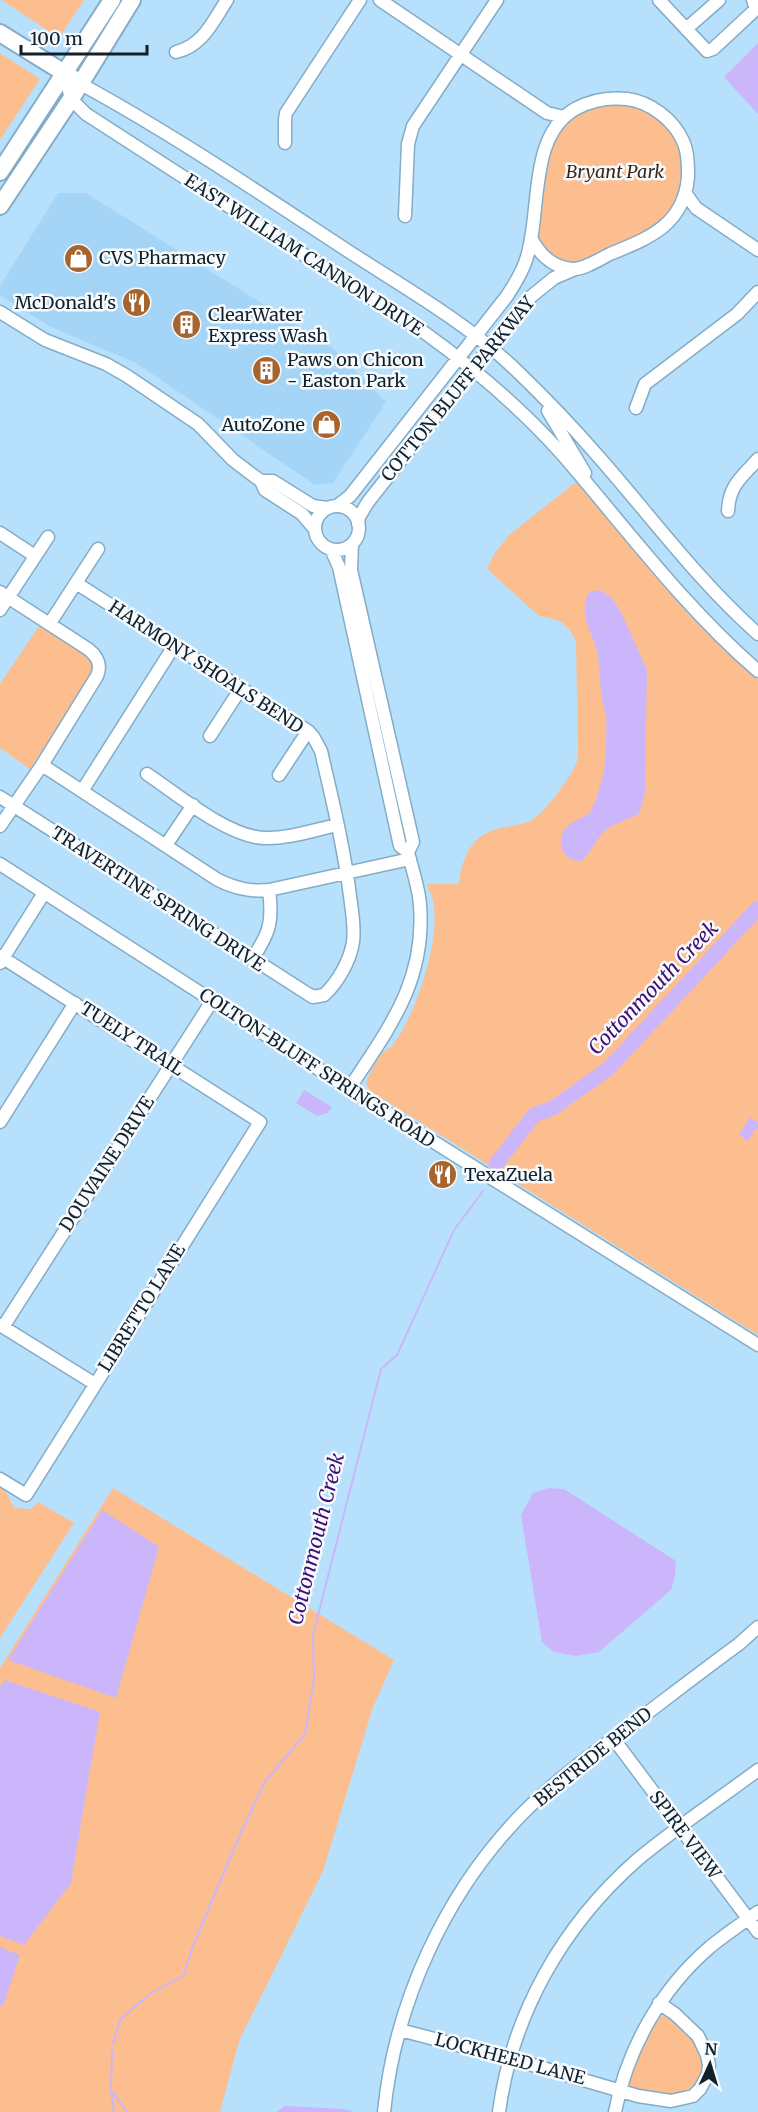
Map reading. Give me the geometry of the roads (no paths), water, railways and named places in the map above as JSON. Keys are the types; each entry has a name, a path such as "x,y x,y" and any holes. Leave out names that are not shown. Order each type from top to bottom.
{"main road":[{"path":"0,172 112,0"},
{"path":"0,206 132,0"},
{"name":"EAST WILLIAM CANNON DRIVE","path":"0,33 79,83"}],"street":[{"path":"176,51 183,50 199,41 226,0"},
{"path":"285,143 286,113 360,0"},
{"path":"380,0 547,112 564,117"},
{"path":"405,216 410,134 420,114 497,0"},
{"path":"659,0 707,51 713,49 756,9 753,0"},
{"path":"686,29 718,0"},
{"path":"65,74 70,99"},
{"name":"EAST WILLIAM CANNON DRIVE","path":"79,83 155,126 236,177 490,346 597,454 729,609 758,634"},
{"path":"608,98 632,100 653,107 668,120 682,139 688,165 686,194 680,209 669,223 650,237 574,269 552,263 540,254 531,238 544,150 554,128 564,117 583,104 608,98"},
{"name":"EAST WILLIAM CANNON DRIVE","path":"70,99 86,114 459,357 540,431 694,610 758,671"},
{"path":"547,112 554,128"},
{"path":"686,194 696,208 758,250"},
{"path":"680,209 696,208"},
{"name":"COTTON BLUFF PARKWAY","path":"332,507 350,496 507,296 526,259 531,238"},
{"name":"COTTON BLUFF PARKWAY","path":"358,524 365,506 528,299 554,278 574,269"},
{"path":"636,408 645,384 737,314 758,292"},
{"path":"0,312 45,340 106,364 190,417 233,460 261,481 265,490 302,514 314,528 318,541 331,549 344,549 352,544"},
{"name":"EAST WILLIAM CANNON DRIVE","path":"528,382 541,399 590,482 618,521"},
{"path":"728,511 729,496 733,487 758,459"},
{"path":"261,481 273,481 313,506 346,508 353,513 358,524 358,533 352,544 351,570 413,842 409,856"},
{"path":"314,528 317,517 332,507"},
{"path":"0,533 35,556"},
{"path":"0,610 4,594 48,537"},
{"path":"50,623 98,549"},
{"path":"331,549 339,567 400,846 409,856 420,902 421,920 412,981 395,1019 348,1089"},
{"name":"HARMONY SHOALS BEND","path":"76,582 308,731 314,738 321,751 337,825 347,873 354,930 352,944 342,971 328,991 318,997"},
{"path":"0,826 42,765 99,671 95,654 4,594"},
{"path":"82,791 174,646"},
{"path":"210,736 241,688"},
{"path":"279,775 308,731"},
{"path":"42,765 228,885 252,891 269,890 347,873 409,856"},
{"path":"147,774 235,831 262,838 289,836 337,825"},
{"name":"TRAVERTINE SPRING DRIVE","path":"0,797 252,959 308,994 318,997"},
{"path":"166,845 193,805"},
{"name":"COLTON-BLUFF SPRINGS ROAD","path":"0,864 348,1089 758,1345"},
{"path":"252,959 265,939 271,921 269,890"},
{"path":"1,959 44,893"},
{"name":"TUELY TRAIL","path":"1,959 75,1003 260,1122"},
{"name":"DOUVAINE DRIVE","path":"2,1326 212,1001"},
{"path":"0,1122 75,1003"},
{"name":"LIBRETTO LANE","path":"0,1479 26,1495 260,1122"},
{"path":"2,1326 95,1384"},
{"name":"BESTRIDE BEND","path":"384,2112 393,2058 411,1993 425,1959 453,1906 481,1862 503,1834 568,1772 758,1628"},
{"name":"SPIRE VIEW","path":"614,1738 680,1828 753,1915 758,1932"},
{"path":"499,2112 510,2059 531,1999 565,1940 612,1884 638,1860 758,1770"},
{"path":"615,2112 631,2058 666,1993 709,1948 753,1915"},
{"name":"LOCKHEED LANE","path":"400,2030 651,2099 671,2101 693,2096 705,2083 709,2065 702,2043 687,2024 659,2004"}],"waterway":[{"name":"Cottonmouth Creek","path":"496,1164 534,1115 553,1108 608,1069 758,908"},
{"name":"Cottonmouth Creek","path":"113,2044 120,2020 148,1995 184,1975 192,1948 264,1783 305,1734 314,1679 313,1635 381,1369 397,1355 454,1230 483,1191"},
{"name":"Cottonmouth Creek","path":"112,2051 111,2090 114,2112"},
{"path":"113,2092 127,2112"}],"place":[{"name":"CVS Pharmacy","path":"78,258"},
{"name":"McDonald's","path":"137,303"},
{"name":"ClearWater Express Wash","path":"187,325"},
{"name":"Paws on Chicon - Easton Park","path":"266,370"},
{"name":"AutoZone","path":"326,425"},
{"name":"TexaZuela","path":"443,1175"}],"park label":[{"name":"Bryant Park","path":"615,172"}]}
